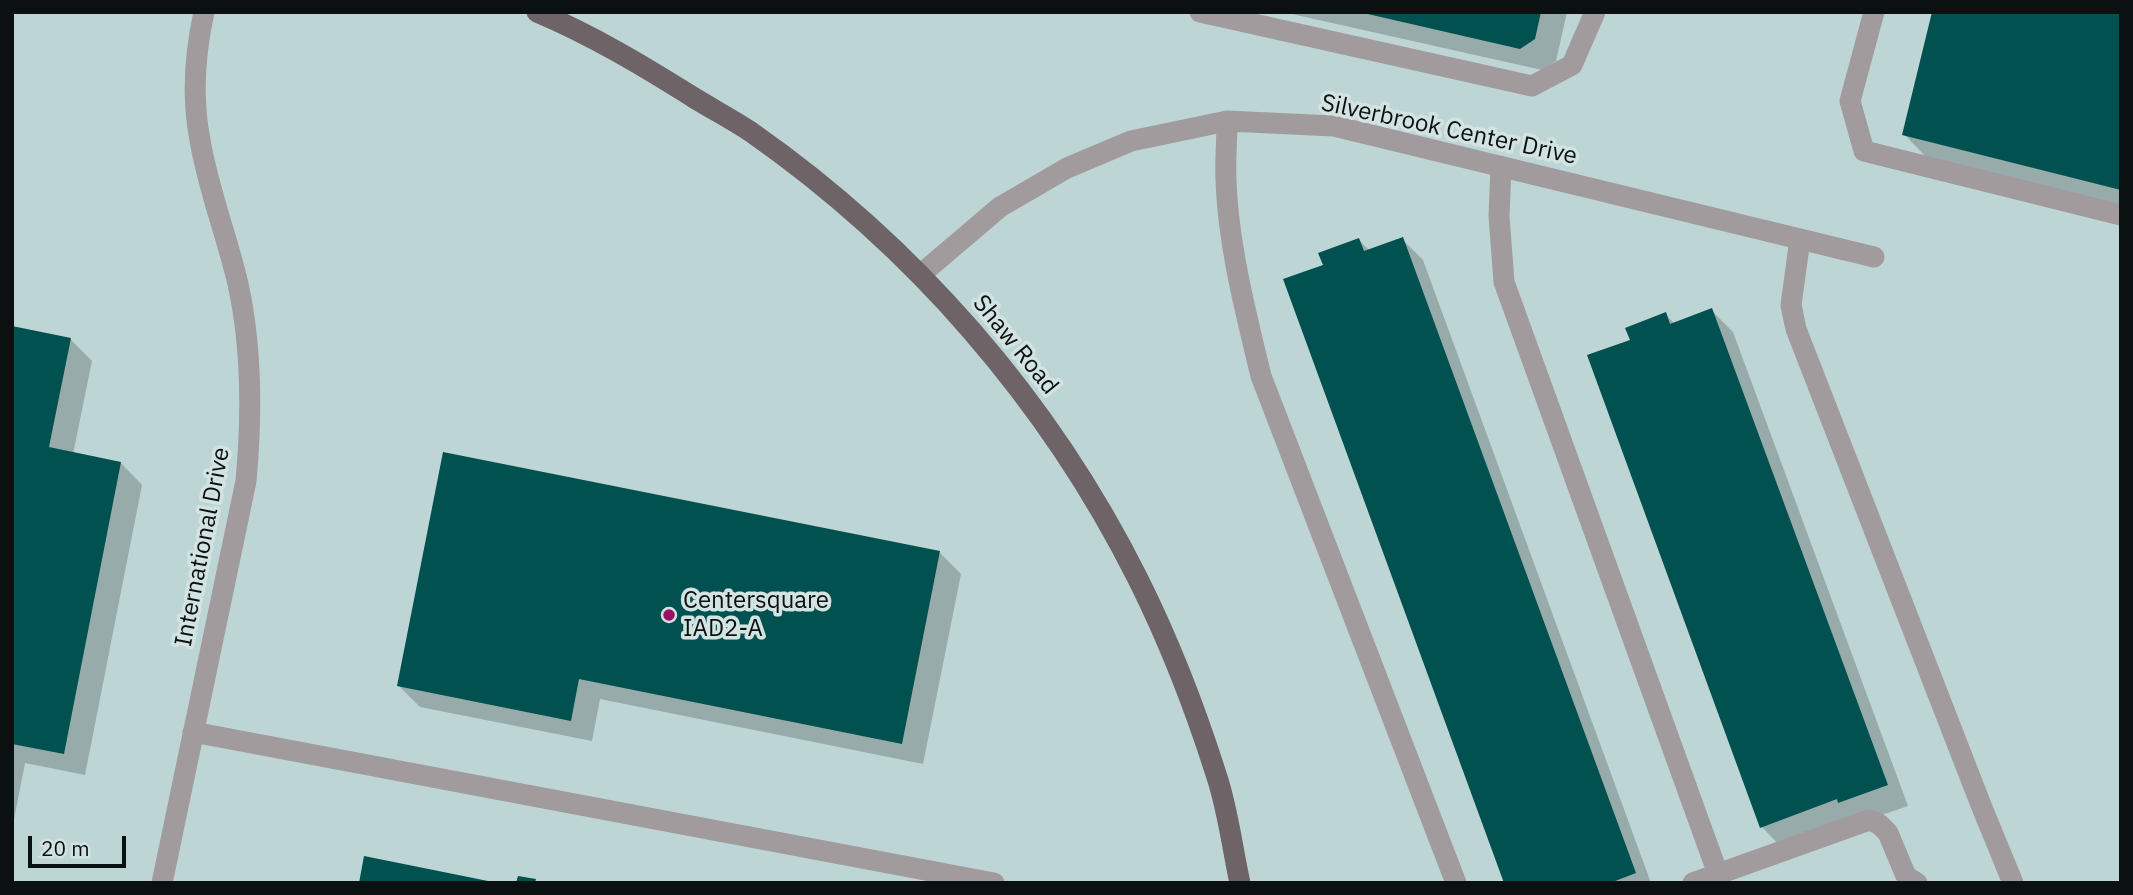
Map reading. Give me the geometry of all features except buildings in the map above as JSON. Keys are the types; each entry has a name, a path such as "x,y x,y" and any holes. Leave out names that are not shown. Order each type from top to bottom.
{"main road":[{"name":"Shaw Road","path":"537,12 565,24 662,78 750,132 832,194 920,275 979,338 1043,420 1088,489 1138,579 1180,673 1217,777 1240,883"}],"street":[{"name":"International Drive","path":"162,883 246,481 250,440 244,316 199,138 195,89 204,12"},
{"path":"1200,12 1532,86 1573,65 1595,12"},
{"path":"1874,12 1850,101 1864,151 2121,215"},
{"path":"1227,121 1226,181 1233,243 1244,307 1261,376 1456,883"},
{"name":"Silverbrook Center Drive","path":"920,275 1000,206 1067,169 1131,141 1227,121 1334,126 1874,257"},
{"path":"1501,167 1499,216 1504,282 1718,874"},
{"path":"1800,239 1791,305 1796,329 2013,883"},
{"path":"193,732 994,883"},
{"path":"1693,883 1869,820 1879,824 1888,833 1906,876 1917,883"}],"shaded area":[{"path":"12,12 2121,12 2121,883 12,883"}],"place":[{"name":"Centersquare IAD2-A","path":"669,615"}]}
